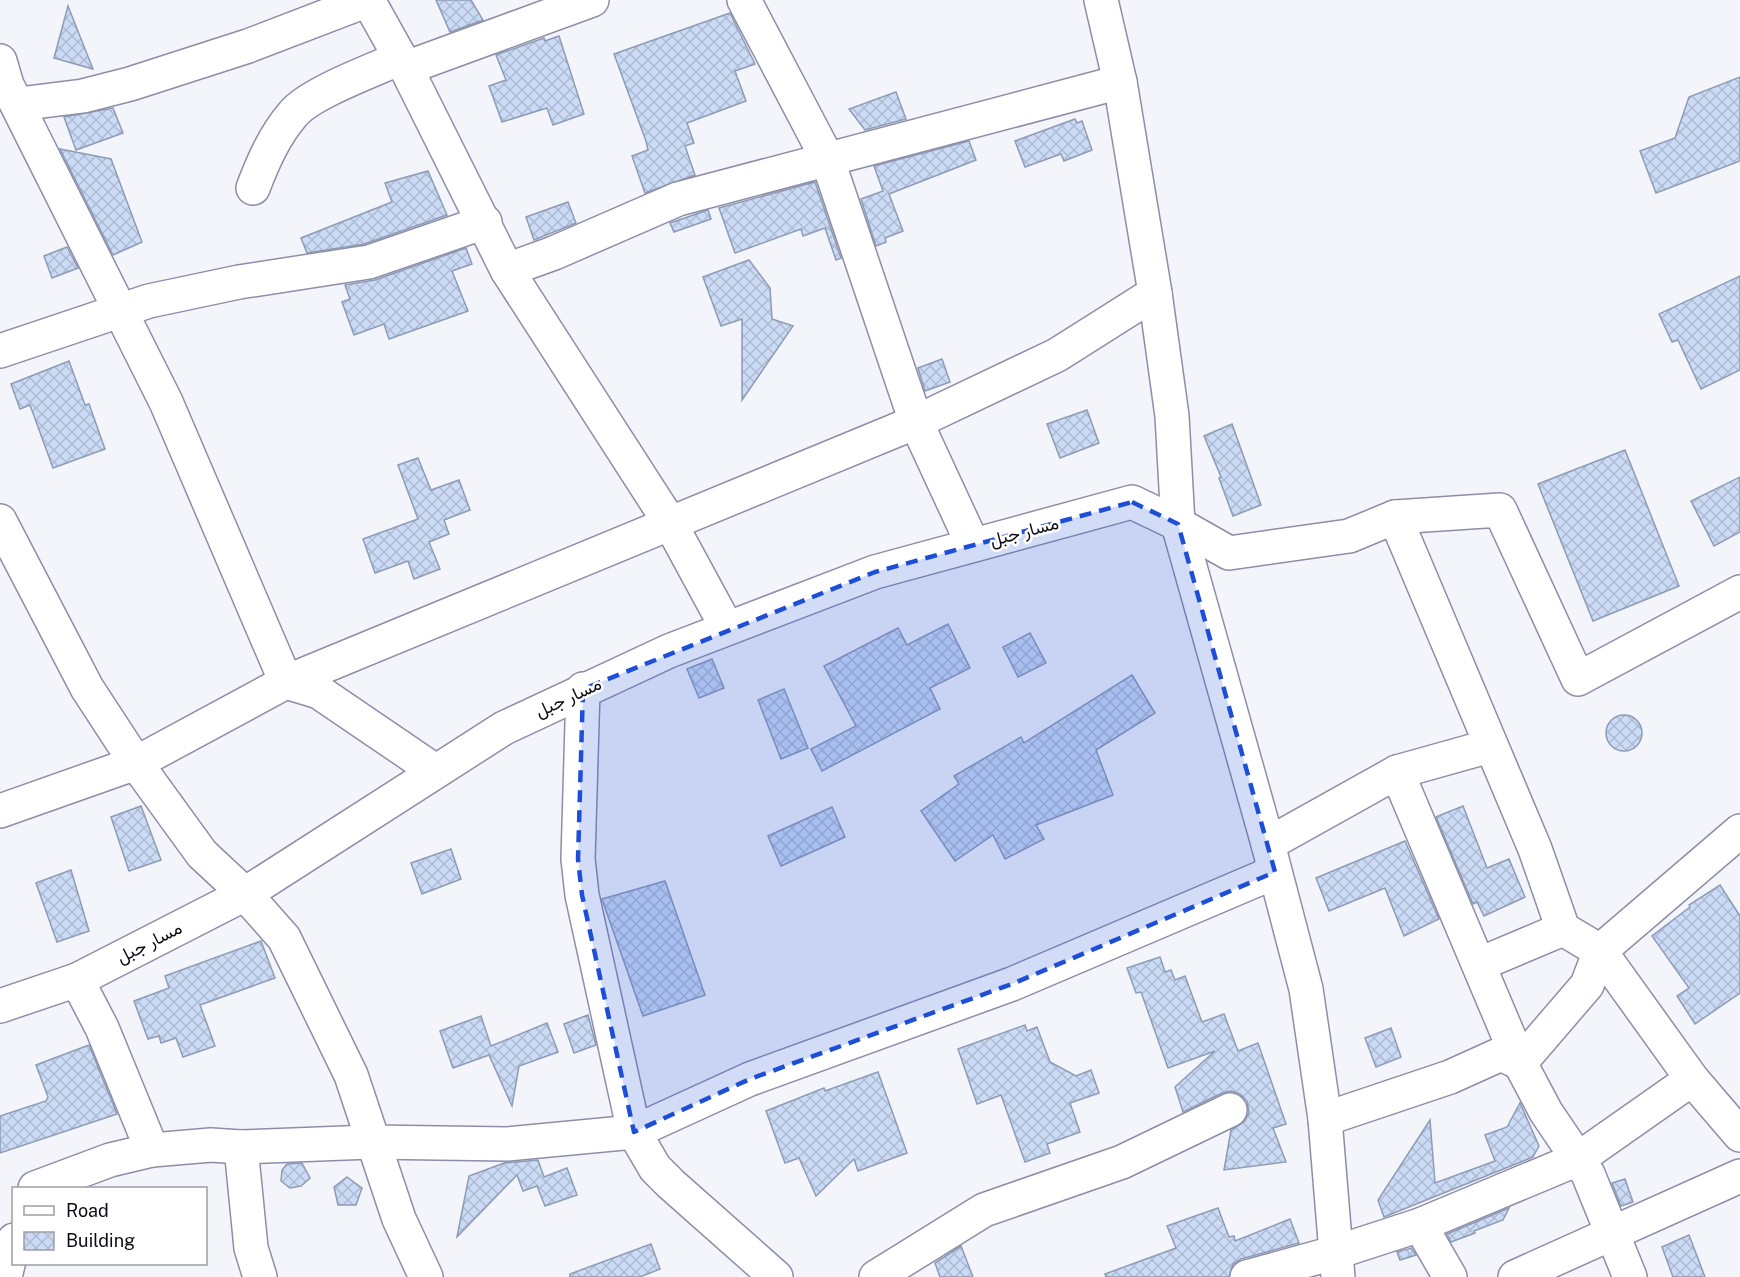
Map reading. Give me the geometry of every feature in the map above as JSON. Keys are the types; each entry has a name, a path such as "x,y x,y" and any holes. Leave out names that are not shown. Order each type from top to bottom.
{"street":[{"path":"7,84 83,96 130,84 248,46 368,0 485,222 507,270 670,523 727,628"},
{"path":"253,188 268,151 294,112 316,97 403,63 592,0"},
{"path":"744,0 826,158 916,422 973,545"},
{"path":"1101,0 1119,82 1155,293 1172,416 1178,524 1272,858 1306,989 1325,1119 1337,1264"},
{"path":"507,270 554,253 678,199 1119,82"},
{"path":"7,84 166,402 286,682 319,692 435,771"},
{"path":"0,351 122,312 149,301 228,284 369,262 485,222"},
{"path":"0,811 136,763 286,682 916,422 1057,355 1155,293"},
{"name":"مسار جبل","path":"0,1006 76,980 245,894 504,728 584,689 727,628 875,572 1132,501 1178,524 1229,554 1348,536 1395,517 1500,510 1578,679 1740,592"},
{"path":"1395,517 1535,849 1563,929 1600,951 1692,1079 1740,1135"},
{"path":"0,521 87,688 136,763 202,855 245,894 284,938 351,1075 371,1142 399,1219 426,1277"},
{"path":"584,689 578,860 582,895 634,1132 655,1168 776,1277"},
{"path":"39,1187 110,1160 152,1150 211,1145 241,1147 371,1142 507,1144 634,1132 750,1080 1012,984 1272,858 1397,772 1490,746"},
{"path":"1397,772 1520,1063 1546,1112 1588,1174 1630,1277"},
{"path":"1520,1063 1587,985 1600,951 1740,831"},
{"path":"1480,964 1563,929"},
{"path":"76,980 102,1028 152,1150"},
{"path":"1325,1119 1450,1077 1501,1054 1520,1063"},
{"path":"1246,1277 1337,1264 1420,1225 1578,1159 1692,1079"},
{"path":"876,1277 984,1210 1122,1162 1230,1110"},
{"path":"241,1147 251,1248 260,1277"},
{"path":"1515,1277 1740,1176"},
{"path":"1420,1225 1450,1277"},
{"path":"5,1277 12,1248"}],"highlighted area":[{"path":"1132,502 1178,524 1275,872 1012,984 750,1079 634,1132 582,895 578,859 583,689 875,572"}],"building":[{"path":"436,0 471,0 483,20 450,32"},
{"path":"68,6 93,69 54,58"},
{"path":"730,13 755,64 735,71 746,101 687,123 694,143 685,146 695,175 645,193 632,156 648,150 646,141 614,54"},
{"path":"559,36 584,114 553,125 547,108 502,122 489,86 506,80 496,55 544,38 545,41"},
{"path":"1740,77 1740,161 1656,193 1640,151 1675,138 1689,97"},
{"path":"896,92 906,119 865,130 849,109"},
{"path":"113,108 123,133 76,150 64,117"},
{"path":"1075,119 1077,123 1082,121 1092,150 1064,161 1061,154 1025,167 1015,141"},
{"path":"969,141 976,160 889,194 903,231 885,238 886,242 876,246 861,199 883,191 874,166"},
{"path":"60,149 111,159 142,242 113,255"},
{"path":"428,171 447,215 364,244 307,253 301,238 392,202 385,183"},
{"path":"815,182 841,258 836,260 825,228 803,236 801,229 735,253 719,208"},
{"path":"568,202 576,223 534,240 526,217"},
{"path":"708,210 711,219 674,232 670,223"},
{"path":"67,247 78,268 52,278 44,256"},
{"path":"466,248 472,264 452,271 468,311 389,339 384,324 354,335 342,302 350,299 345,285 375,280"},
{"path":"749,260 770,288 772,319 793,326 742,400 742,319 721,326 703,277"},
{"path":"1740,276 1740,370 1701,389 1678,340 1672,342 1659,314"},
{"path":"942,359 950,382 925,391 918,368"},
{"path":"69,361 85,405 89,404 105,449 53,468 30,405 20,409 11,384"},
{"path":"1087,410 1099,443 1060,458 1047,424"},
{"path":"1232,424 1261,505 1233,516 1219,478 1221,477 1204,436"},
{"path":"1625,450 1679,586 1593,621 1538,484"},
{"path":"418,458 431,490 459,480 470,510 444,520 449,534 429,542 440,569 414,579 408,561 375,573 363,539 418,519 398,465"},
{"path":"1740,477 1740,532 1714,546 1691,501"},
{"path":"948,624 970,668 930,688 940,709 822,771 811,749 856,726 824,666 898,628 907,645"},
{"path":"1030,633 1046,663 1018,677 1003,647"},
{"path":"712,659 724,688 699,698 687,669"},
{"path":"1132,675 1155,713 1096,750 1113,795 1036,825 1044,839 1005,859 993,835 955,861 921,811 959,784 954,776 1021,737 1024,743"},
{"path":"784,689 808,748 781,759 758,700"},
{"path":"1624,715 1637,720 1642,733 1637,746 1624,751 1611,746 1606,733 1611,720"},
{"path":"141,806 161,860 129,871 111,817"},
{"path":"1463,806 1487,868 1509,859 1525,897 1484,916 1477,902 1473,904 1436,817"},
{"path":"832,807 845,837 781,866 768,836"},
{"path":"1405,841 1439,919 1404,936 1385,888 1329,911 1316,878"},
{"path":"451,849 461,879 422,894 411,863"},
{"path":"71,870 89,931 57,942 36,883"},
{"path":"665,881 705,995 643,1016 602,899"},
{"path":"1720,885 1740,916 1740,993 1695,1024 1677,996 1689,988 1652,936 1690,907 1689,905"},
{"path":"261,941 275,978 200,1005 215,1046 183,1057 176,1038 161,1043 159,1036 148,1039 134,1001 169,988 165,976"},
{"path":"1160,957 1165,972 1171,970 1175,980 1185,976 1202,1022 1224,1014 1238,1051 1258,1043 1286,1124 1273,1128 1286,1162 1224,1170 1231,1130 1245,1121 1249,1112 1247,1101 1240,1094 1231,1091 1222,1093 1183,1112 1175,1087 1215,1051 1168,1068 1141,992 1136,993 1127,968"},
{"path":"588,1015 596,1045 574,1053 564,1024"},
{"path":"481,1016 491,1046 547,1023 558,1052 519,1066 512,1106 489,1055 453,1068 440,1031"},
{"path":"1025,1025 1027,1031 1037,1027 1050,1062 1076,1076 1091,1070 1099,1093 1070,1103 1080,1132 1047,1144 1050,1153 1025,1162 1001,1095 977,1104 958,1049"},
{"path":"1391,1028 1401,1057 1376,1067 1365,1038"},
{"path":"89,1045 117,1114 0,1153 0,1116 46,1101 48,1097 36,1065"},
{"path":"878,1072 907,1153 858,1171 854,1159 816,1196 799,1158 785,1163 766,1111 824,1088 825,1091"},
{"path":"1520,1103 1539,1146 1533,1157 1384,1217 1378,1200 1430,1120 1435,1183 1495,1161 1485,1135 1507,1127"},
{"path":"538,1160 544,1177 567,1168 577,1195 545,1206 537,1186 523,1191 517,1175 457,1237 469,1176 504,1163"},
{"path":"302,1163 310,1178 301,1186 290,1188 281,1181 282,1170 287,1164"},
{"path":"347,1177 362,1188 356,1205 338,1205 334,1187"},
{"path":"1625,1179 1633,1202 1621,1206 1612,1183"},
{"path":"1218,1208 1229,1237 1234,1236 1235,1241 1290,1219 1299,1243 1241,1259 1233,1264 1229,1277 1106,1277 1105,1274 1176,1248 1167,1226"},
{"path":"1509,1208 1503,1220 1474,1231 1475,1233 1451,1242 1447,1234"},
{"path":"1689,1235 1705,1277 1673,1277 1662,1247"},
{"path":"651,1244 660,1269 640,1277 570,1277 570,1274"},
{"path":"961,1246 973,1277 940,1277 935,1263"},
{"path":"1411,1248 1416,1255 1400,1260 1397,1252"}]}
